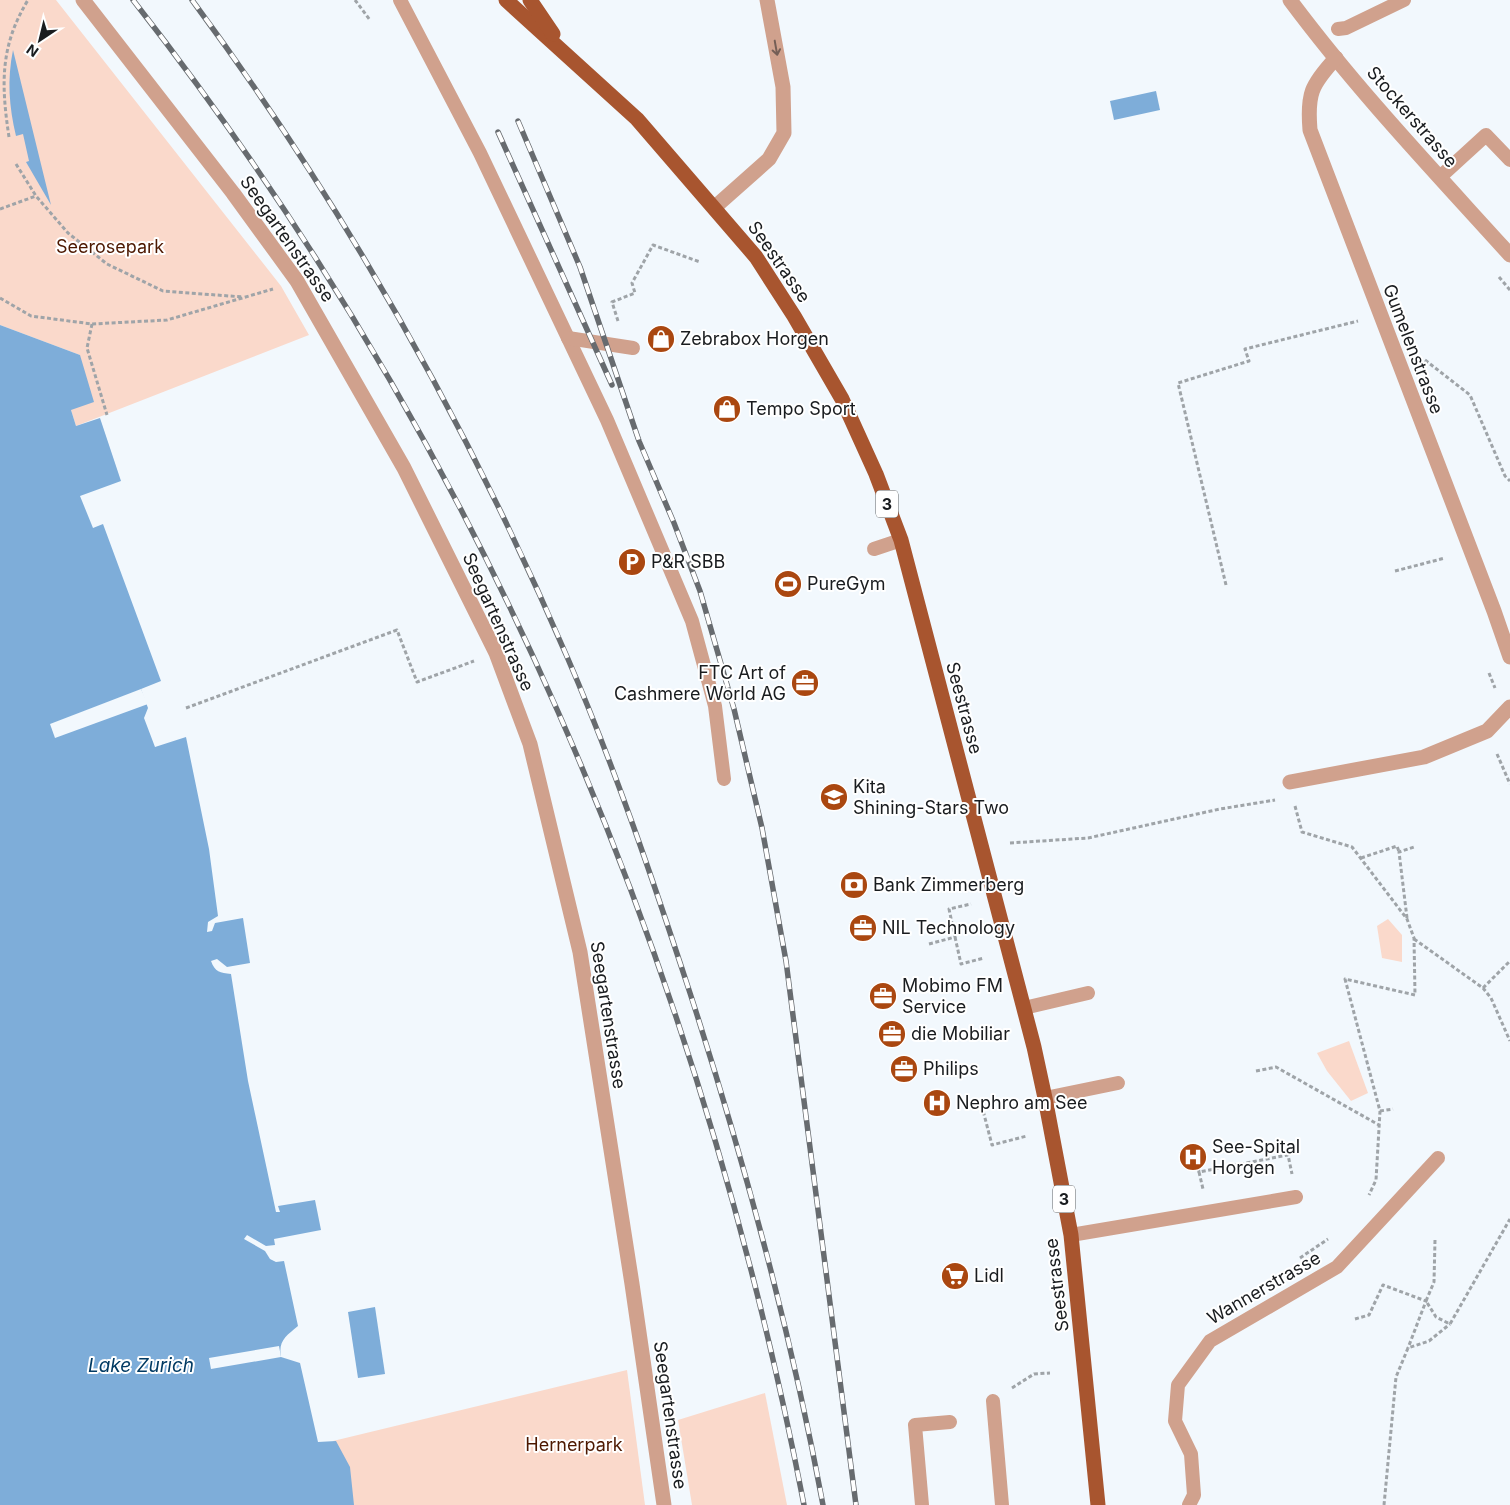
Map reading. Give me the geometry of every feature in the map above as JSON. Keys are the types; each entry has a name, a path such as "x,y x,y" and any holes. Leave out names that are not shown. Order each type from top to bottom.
{"main road":[{"name":"Seestrasse","path":"506,0 565,51 637,120 715,207 756,257 794,316 842,399 876,474 901,540 1024,1008 1045,1098 1071,1235 1098,1505"},
{"name":"Seestrasse","path":"530,0 565,51"}],"street":[{"name":"Seegartenstrasse","path":"83,0 233,193 297,281 404,468 496,653 530,744 580,952 632,1284 664,1505"},
{"path":"715,207 769,159 784,133 783,87 767,0"},
{"name":"Stockerstrasse","path":"1290,0 1336,58 1510,255"},
{"name":"Gumelenstrasse","path":"1336,58 1316,80 1310,94 1310,130 1494,610 1510,657"},
{"path":"1291,790 1424,757 1487,731 1510,707"}],"lane":[{"path":"400,0 480,153 608,420 692,621 715,706 724,779"},
{"path":"1338,29 1346,28 1404,0"},
{"path":"1440,177 1486,134 1510,160"},
{"path":"568,338 633,348"},
{"path":"874,548 901,540"},
{"path":"1024,1008 1088,993"},
{"path":"1045,1098 1118,1083"},
{"name":"Wannerstrasse","path":"1189,1505 1194,1495 1191,1454 1175,1421 1178,1385 1210,1341 1337,1267 1438,1158"},
{"path":"1071,1235 1296,1197"},
{"path":"993,1401 1002,1505"},
{"path":"922,1505 915,1425 950,1422"}],"path":[{"path":"9,137 2,90 2,58 14,21 28,0"},
{"path":"355,0 370,20"},
{"path":"16,164 36,196 68,233 107,264 163,291 246,297"},
{"path":"0,209 36,196"},
{"path":"616,316 612,302 635,293 632,283 653,245 700,262"},
{"path":"0,298 31,316 92,324 167,320 297,281"},
{"path":"1226,585 1178,383 1249,361 1245,349 1380,316"},
{"path":"92,324 87,348 107,415"},
{"path":"1390,340 1414,351 1470,395 1504,476 1510,481"},
{"path":"1395,571 1445,558"},
{"path":"186,708 397,630 417,682 496,653"},
{"path":"1487,731 1510,784"},
{"path":"1010,843 1088,838 1220,809 1291,790 1302,832 1352,847 1407,919"},
{"path":"1088,838 1089,845"},
{"path":"1361,858 1396,846 1399,852 1407,919 1414,938 1415,995 1345,979 1380,1111 1376,1180 1365,1204"},
{"path":"1399,852 1414,848"},
{"path":"972,904 948,909 962,964 984,958"},
{"path":"929,944 955,937"},
{"path":"1414,938 1483,988 1491,998 1510,1041"},
{"path":"1483,988 1510,961"},
{"path":"1256,1071 1276,1067 1379,1125"},
{"path":"980,1099 992,1145 1028,1136"},
{"path":"1380,1111 1393,1109"},
{"path":"1197,1162 1199,1172 1288,1155 1296,1197"},
{"path":"1408,1348 1430,1341 1450,1324 1510,1219"},
{"path":"1294,1262 1334,1233"},
{"path":"1384,1505 1396,1377 1434,1282 1435,1240"},
{"path":"1355,1319 1369,1315 1383,1285 1426,1301 1436,1318 1450,1324"},
{"path":"993,1401 1034,1374 1050,1373"}],"green space":[{"name":"Seerosepark","path":"0,0 56,0 281,286 309,335 76,426 71,410 80,355 0,325"},
{"path":"1388,919 1402,935 1402,962 1382,958 1377,926"},
{"path":"1349,1041 1368,1093 1351,1101 1327,1071 1317,1053"},
{"name":"Hernerpark","path":"627,1370 645,1505 353,1505 333,1441"},
{"path":"765,1393 787,1505 692,1505 678,1420"}],"water":[{"path":"13,50 51,205 26,162 29,161 23,134 16,136 10,93"},
{"path":"1156,91 1160,110 1114,120 1110,101"},
{"name":"Lake Zurich","path":"0,325 80,355 94,402 71,410 76,426 100,418 121,481 80,496 93,528 103,524 161,681 141,689 148,708 144,718 155,747 186,737 209,849 218,916 208,922 207,932 212,931 215,923 243,918 250,963 227,967 217,959 211,961 214,968 218,971 231,974 248,1081 276,1212 280,1212 278,1206 315,1200 321,1230 274,1239 275,1245 266,1246 247,1235 244,1239 265,1251 270,1259 276,1262 284,1261 298,1326 282,1343 281,1357 300,1363 318,1442 336,1441 350,1467 354,1505 0,1505"},
{"path":"375,1307 385,1374 358,1378 348,1312"}],"pier":[{"path":"141,689 148,704 55,738 50,724"},
{"path":"279,1346 281,1357 211,1369 209,1358"}],"railway":[{"path":"133,0 257,169 368,344 469,525 558,712 636,904 703,1101 759,1301 804,1505"},
{"path":"192,0 300,156 351,237 399,319 445,402 488,486 568,659 618,783 648,866 729,1119 781,1311 823,1505"},
{"path":"518,121 580,267 639,441 674,523 700,591 734,709 762,828 786,961 856,1505"},
{"path":"498,132 612,385"}],"place":[{"name":"Zebrabox Horgen","path":"661,339"},
{"name":"Tempo Sport","path":"727,409"},
{"name":"P&R SBB","path":"632,562"},
{"name":"PureGym","path":"788,584"},
{"name":"FTC Art of Cashmere World AG","path":"805,683"},
{"name":"Kita Shining-Stars Two","path":"834,797"},
{"name":"Bank Zimmerberg","path":"854,885"},
{"name":"NIL Technology","path":"863,928"},
{"name":"Mobimo FM Service","path":"883,996"},
{"name":"die Mobiliar","path":"892,1034"},
{"name":"Philips","path":"904,1069"},
{"name":"Nephro am See","path":"937,1103"},
{"name":"See-Spital Horgen","path":"1193,1157"},
{"name":"Lidl","path":"955,1276"}]}
